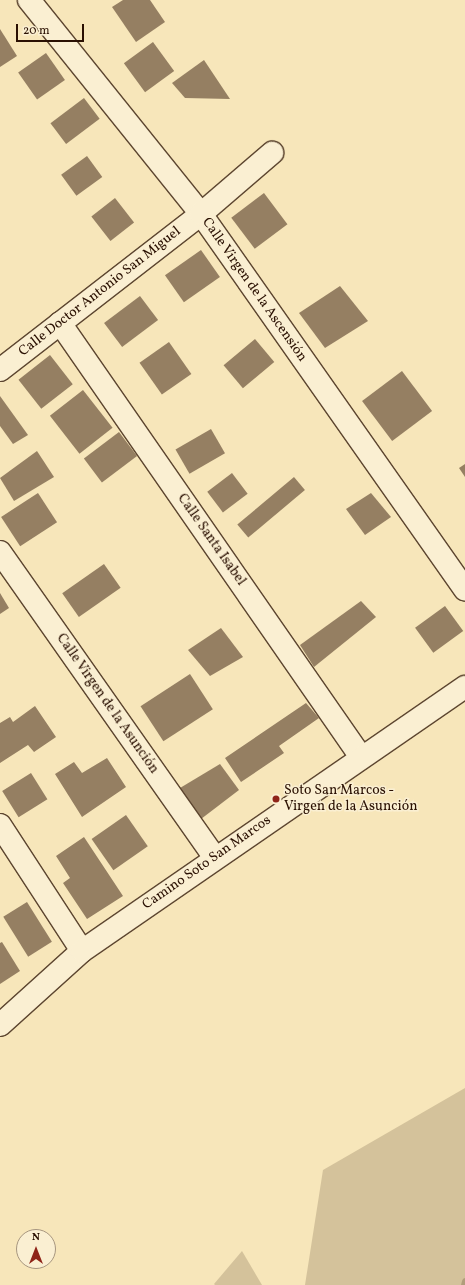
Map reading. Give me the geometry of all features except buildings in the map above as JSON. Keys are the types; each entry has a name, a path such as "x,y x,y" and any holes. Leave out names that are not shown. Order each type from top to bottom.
{"street":[{"name":"Calle Virgen de la Ascensión","path":"29,0 201,214 465,590"},
{"name":"Calle Doctor Antonio San Miguel","path":"0,370 201,214 272,153"},
{"name":"Calle Santa Isabel","path":"60,323 361,757"},
{"name":"Calle Virgen de la Asunción","path":"0,552 214,857"},
{"name":"Camino Soto San Marcos","path":"0,1025 82,951 214,857 465,687"},
{"path":"0,825 82,951"}],"shaded area":[{"path":"465,1088 465,1285 305,1285 323,1170"},
{"path":"242,1251 262,1285 215,1285 214,1284"}],"waterway":[{"path":"464,1285 465,1281"}],"place":[{"name":"Soto San Marcos - Virgen de la Asunción","path":"276,799"}]}
